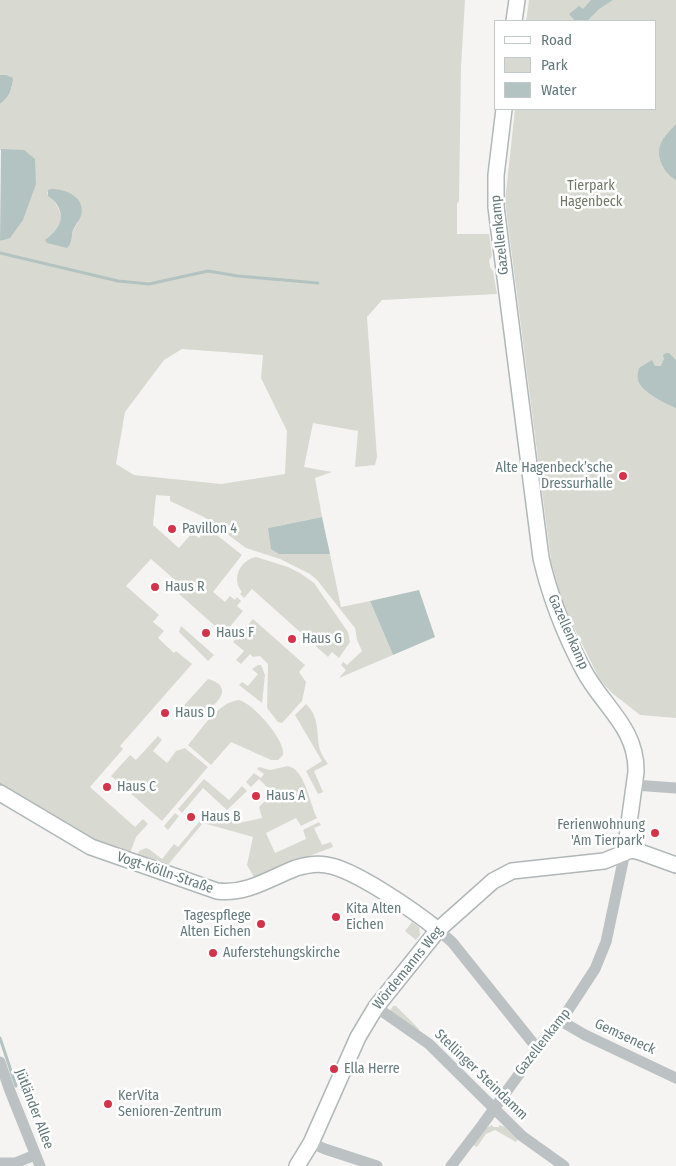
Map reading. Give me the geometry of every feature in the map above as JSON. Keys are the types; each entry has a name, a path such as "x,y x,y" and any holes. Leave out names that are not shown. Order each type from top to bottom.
{"street":[{"path":"514,20 517,0"},
{"name":"Gazellenkamp","path":"451,1166 537,1048 561,1021 595,969 603,951 625,852 636,763 629,736 623,724 584,671 569,641 555,609 541,558 496,208 496,175 504,110"},
{"path":"634,785 676,788"},
{"name":"Vogt-Kölln-Straße","path":"0,793 90,847 217,891 242,891 308,865 334,866 386,894 452,942 537,1048"},
{"path":"625,852 630,850 640,852 676,865"},
{"name":"Wördemanns Weg","path":"297,1166 311,1144 358,1037 376,1007 438,930 502,875 524,869 608,860 625,852"},
{"name":"Stellinger Steindamm","path":"376,1007 429,1044 522,1136 564,1166"},
{"name":"Gemseneck","path":"561,1021 585,1035 676,1078"},
{"name":"Jütländer Allee","path":"0,1062 37,1161"},
{"path":"311,1144 378,1166"},
{"path":"0,1163 37,1161"}],"green space":[{"path":"0,0 465,0 461,67 457,234 489,234 492,256 489,260 497,294 382,300 367,317 377,457 375,465 355,467 358,431 313,423 304,467 332,472 315,478 322,517 268,528 279,554 330,554 341,607 370,601 393,655 339,678 346,670 341,665 343,662 347,665 362,651 357,640 355,628 317,580 310,574 280,559 246,548 204,517 170,501 170,496 156,495 153,525 179,548 192,533 199,538 208,528 242,555 213,592 225,602 230,596 235,600 237,597 241,601 237,606 243,611 224,634 178,593 183,587 151,559 126,586 159,615 153,622 164,631 158,638 174,653 176,651 192,664 120,746 123,749 90,787 135,827 143,819 148,824 136,837 129,856 106,848 5,790 7,787 3,785 0,787 0,241 2,241 24,150 0,150 0,104 6,99 12,87 6,75 0,75","holes":["51,189 78,222 73,230 71,243 64,247 47,242 47,238 54,232 61,221 59,210 47,193","182,349 263,355 261,378 287,431 285,474 221,484 134,475 116,464 125,412 164,360"]},
{"name":"Tierpark Hagenbeck","path":"529,0 676,0 676,718 640,715 612,693 600,680 564,608 551,561 505,201 515,110 656,110 656,20 526,20"},
{"path":"256,557 288,567 314,583 348,632 350,642 339,658 332,652 328,657 252,589 244,598 240,594 242,592 237,581 239,571 246,562"},
{"path":"253,619 305,665 299,672 306,682 302,701 282,723 278,722 267,708 268,664 260,656 253,657 250,654 241,664 236,660 244,651 233,642"},
{"path":"181,626 214,655 208,661 179,632"},
{"path":"261,665 265,675 262,703 239,685 242,682 248,686 258,674 252,669"},
{"path":"208,679 218,684 222,690 221,696 209,709 201,714 187,718 179,711"},
{"path":"239,700 253,708 260,715 280,741 283,755 278,760 271,760 231,742 211,765 188,745 217,711 231,702"},
{"path":"306,704 314,714 320,750 328,764 314,771 323,792 318,794 306,771 322,761 295,715"},
{"path":"158,736 162,740 153,751 167,763 176,751 185,748 208,767 162,821 111,776 130,755 136,760"},
{"path":"288,766 294,769 303,780 317,818 301,826 296,818 266,833 275,853 306,839 303,830 319,822 321,825 314,828 322,845 331,842 333,847 254,877 247,865 253,837 203,823 167,866 136,859 139,851 146,848 162,859 174,844 178,847 210,809 228,824 233,818 239,823 262,818 259,807 273,793 259,779 251,787 246,782 254,773 261,778 264,774 257,769 259,767 270,770"},
{"path":"204,779 229,800 242,786 247,791 227,810 203,788 182,813 178,809"},
{"path":"175,813 179,816 168,830 164,826"},
{"path":"412,922 419,927 420,935 416,940 405,931"},
{"path":"393,1006 396,1006 419,1029 390,1011"},
{"path":"492,1125 493,1127 499,1127 499,1125 505,1127 518,1139 516,1142 495,1130 486,1134 477,1147 473,1145 486,1128"}],"water":[{"path":"591,0 613,0 599,9 588,20 574,20 569,14 579,6 583,9"},
{"path":"0,75 13,78 10,93 0,104"},
{"path":"676,124 676,180 664,169 660,159 659,148 662,140"},
{"path":"1,149 24,150 35,159 36,184 23,220 10,238 0,241"},
{"path":"57,189 74,195 81,204 81,216 73,230 71,242 67,248 47,243 45,240 58,227 61,217 59,208 48,196 48,190"},
{"path":"669,353 676,360 676,408 648,393 640,384 638,378 639,368 652,360 655,366 661,366 664,359 663,355"},
{"path":"322,517 330,554 279,554 271,549 268,528"},
{"path":"419,590 435,637 393,655 370,601"}],"waterway":[{"path":"0,253 118,281 149,284 208,271 238,276 318,283"},
{"path":"0,1038 16,1086"}],"place":[{"name":"Alte Hagenbeck’sche Dressurhalle","path":"623,476"},
{"name":"Pavillon 4","path":"172,529"},
{"name":"Haus R","path":"155,587"},
{"name":"Haus F","path":"206,633"},
{"name":"Haus G","path":"292,639"},
{"name":"Haus D","path":"165,713"},
{"name":"Haus C","path":"107,787"},
{"name":"Haus A","path":"256,796"},
{"name":"Haus B","path":"191,817"},
{"name":"Ferienwohnung 'Am Tierpark'","path":"655,833"},
{"name":"Kita Alten Eichen","path":"336,917"},
{"name":"Tagespflege Alten Eichen","path":"261,924"},
{"name":"Auferstehungskirche","path":"213,953"},
{"name":"Ella Herre","path":"334,1069"},
{"name":"KerVita Senioren-Zentrum","path":"108,1104"}]}
